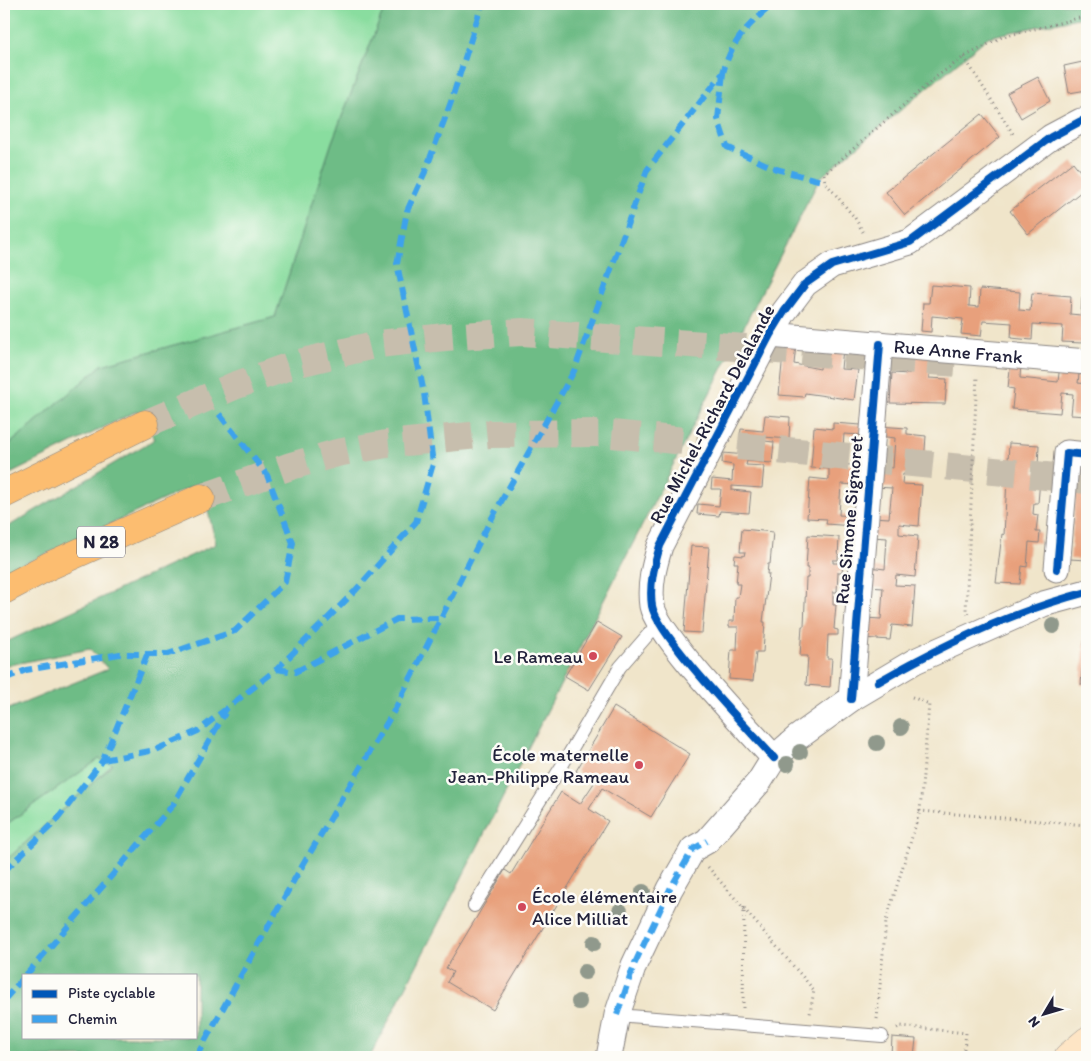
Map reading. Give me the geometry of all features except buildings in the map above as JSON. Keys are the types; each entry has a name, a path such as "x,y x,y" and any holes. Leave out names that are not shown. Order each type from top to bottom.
{"highway":[{"path":"4,494 144,424"},
{"name":"N 28","path":"4,590 49,566 201,498"}],"street":[{"name":"Rue Michel-Richard Delalande","path":"774,758 669,638 652,608 650,582 660,546 770,335 805,284 832,265 910,242 1027,156 1051,136 1081,121 1087,121"},
{"name":"Rue Anne Frank","path":"770,335 1087,362"},
{"name":"Rue Simone Signoret","path":"851,699 880,344"},
{"path":"1057,569 1067,453 1087,455"},
{"path":"609,1057 617,1015 634,964 670,889 700,845 759,782 774,758 797,738 851,699 915,661 1043,604 1087,592"},
{"path":"1068,1057 1087,1041"}],"lane":[{"path":"474,906 563,764 620,667 660,622"},
{"path":"617,1015 878,1036"}],"path":[{"path":"874,254 855,218 825,182 824,174 936,77 964,56 1002,37 1087,16"},
{"path":"964,56 1027,156"},
{"path":"977,389 966,610 979,631"},
{"path":"912,697 929,704 920,811 886,921 878,1036 901,1026 966,1033 963,1057"},
{"path":"920,811 1087,825"},
{"path":"700,845 744,906 814,990 808,1031"},
{"path":"743,1024 744,906"}],"green space":[{"path":"4,4 386,4 332,142 275,317 102,365 4,449"},
{"path":"386,4 1087,4 1087,16 988,37 820,178 370,1057 4,1057 4,862 113,765 99,759 4,826 4,711 108,669 90,649 4,666 4,643 216,544 201,482 40,557 4,571 4,529 155,439 137,411 4,477 4,449 102,365 275,317 332,142"},
{"path":"99,759 113,764 4,862 4,826"}],"tunnel":[{"path":"145,424 234,386 295,364 378,344 445,337 522,332 959,363"},
{"path":"201,498 291,466 337,453 386,444 490,434 602,433 1087,480"}],"marked path":[{"path":"103,760 155,750 198,731 277,669 355,591 416,522 433,464 424,393 397,264 407,211 425,172 451,102 482,4"},
{"path":"196,1057 294,880 395,709 487,527 574,371 647,170 723,73 731,51 742,34 773,4"},
{"path":"723,73 718,119 727,147 776,169 825,182"},
{"path":"4,679 26,670 120,654 168,654 235,631 285,582 293,543 267,475 216,410"},
{"path":"277,669 295,672 397,619 441,618"},
{"path":"4,871 56,821 103,760 147,655"},
{"path":"27,974 172,806 225,713"},
{"path":"617,1015 634,965 670,889 693,849 707,841"},
{"path":"4,1000 22,979"}],"cycle path":[{"path":"774,758 686,660 658,620 652,606 651,591 654,568 660,546 770,335 805,284 832,265 910,242 1051,137 1081,121 1087,121"},
{"path":"851,699 880,344"},
{"path":"1057,569 1067,453 1087,455"},
{"path":"878,682 980,630 1033,609 1087,592"}],"place":[{"name":"Le Rameau","path":"593,656"},
{"name":"École maternelle Jean-Philippe Rameau","path":"639,765"},
{"name":"École élémentaire Alice Milliat","path":"522,907"}]}
